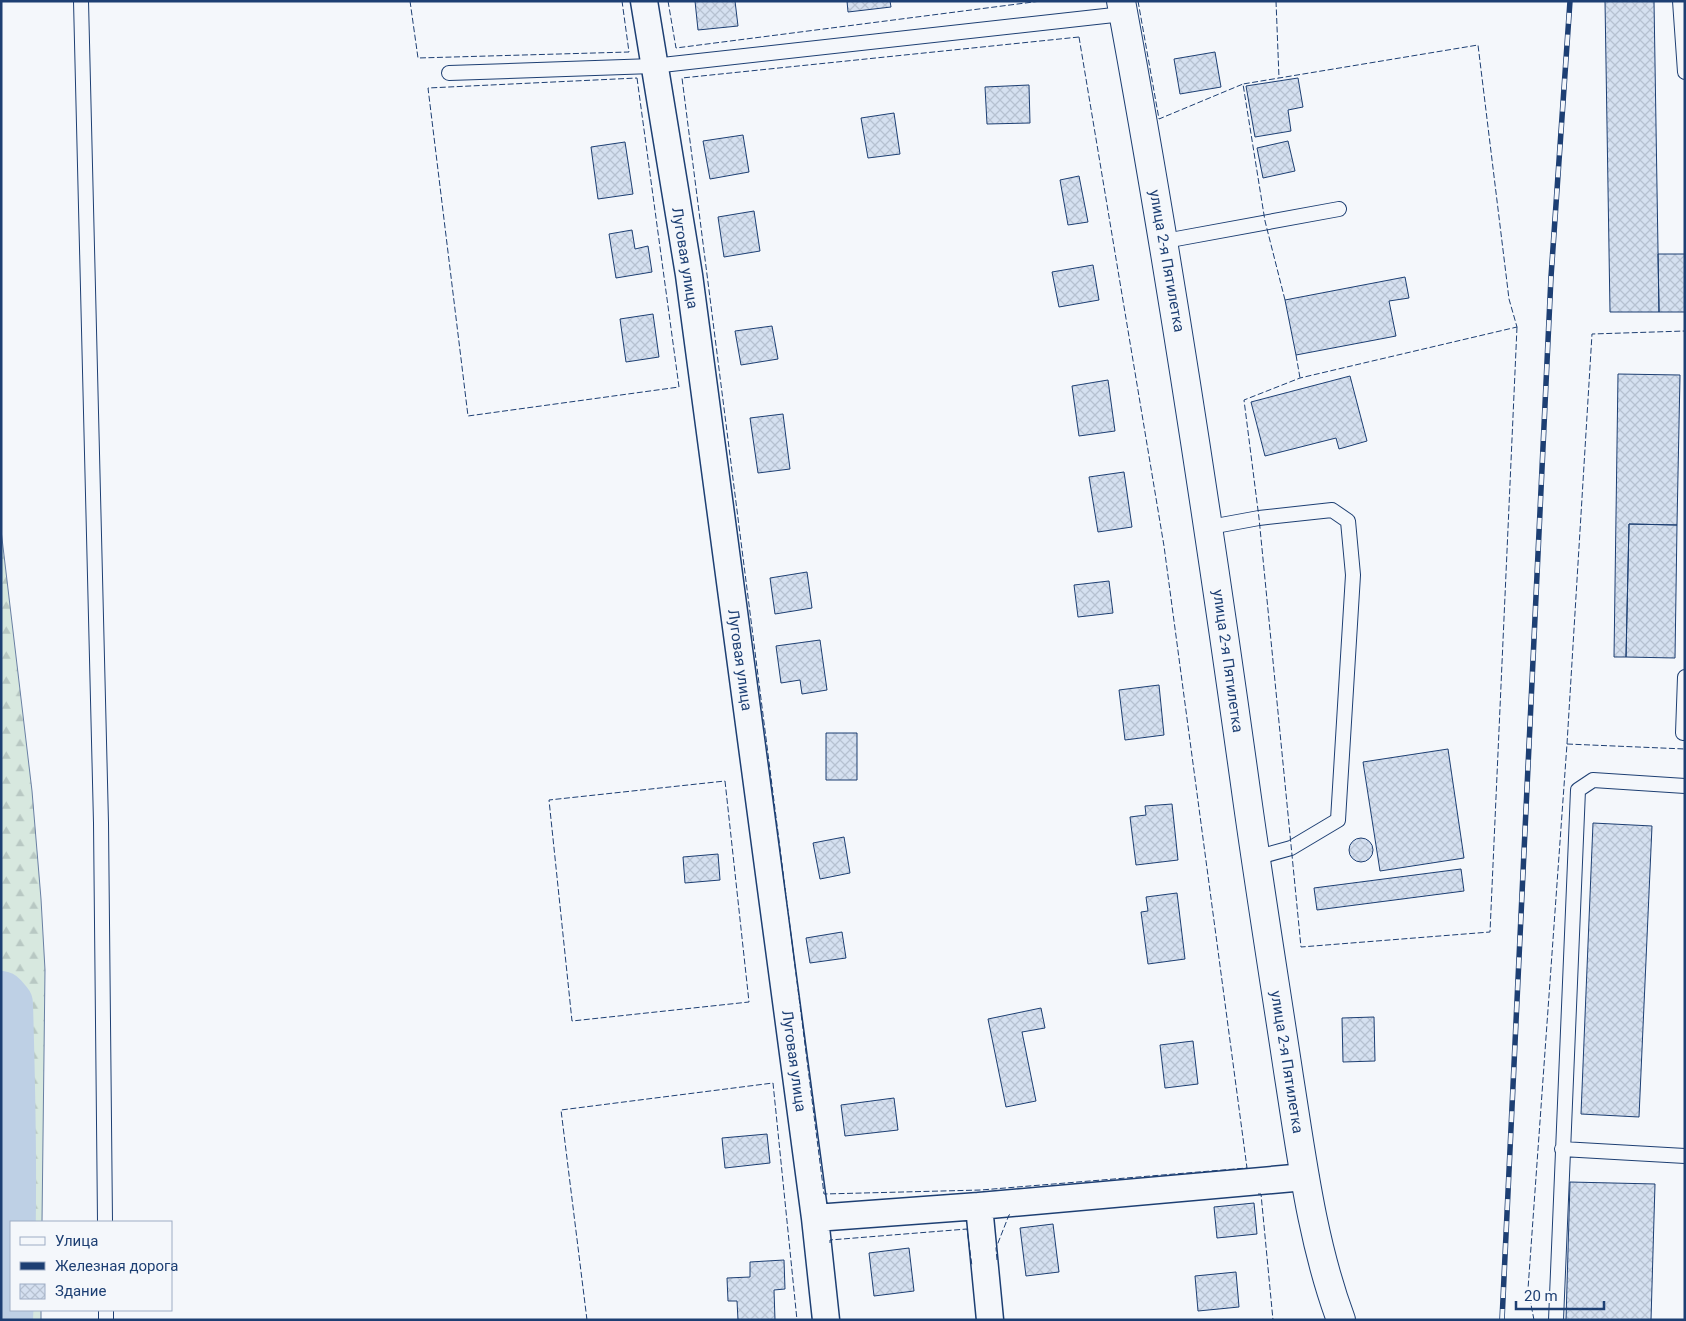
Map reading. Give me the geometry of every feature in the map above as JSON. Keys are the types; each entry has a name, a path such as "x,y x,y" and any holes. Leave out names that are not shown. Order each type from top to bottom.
{"main road":[{"name":"улица 2-я Пятилетка","path":"1122,8 1165,241 1210,527 1255,858 1305,1178 1328,1285 1341,1320"}],"street":[{"name":"Луговая улица","path":"644,1 653,66 689,275 815,1218 826,1320"},
{"path":"815,1218 1305,1178"},
{"path":"979,1206 990,1320"}],"lane":[{"path":"81,1 102,823 105,1221"},
{"path":"1680,1 1685,72"},
{"path":"449,73 653,66 1122,8"},
{"path":"1165,241 1339,209"},
{"path":"1210,527 1259,518 1332,510 1348,521 1353,574 1338,820 1291,848 1255,858"},
{"path":"1683,733 1685,677"},
{"path":"1556,1320 1578,790 1593,780 1685,786"},
{"path":"1562,1149 1685,1156"}],"green space":[{"path":"1,530 32,791 45,970 42,1221 10,1221 10,1311 41,1311 41,1320 1,1320"}],"building":[{"path":"695,1 735,1 738,26 698,30"},
{"path":"847,1 890,1 891,7 848,12"},
{"path":"1605,1 1654,1 1659,312 1610,312"},
{"path":"1215,52 1221,87 1180,94 1174,59"},
{"path":"1298,78 1303,107 1288,110 1291,131 1255,137 1246,86"},
{"path":"1029,85 1030,123 987,124 985,87"},
{"path":"894,113 900,154 868,158 861,118"},
{"path":"743,135 749,172 710,179 703,141"},
{"path":"1288,141 1295,171 1263,178 1257,148"},
{"path":"625,142 633,194 598,199 591,147"},
{"path":"1079,176 1088,222 1068,225 1060,180"},
{"path":"754,211 760,251 724,257 718,217"},
{"path":"632,230 635,249 648,246 652,272 616,278 609,234"},
{"path":"1658,254 1685,254 1685,312 1659,312"},
{"path":"1093,265 1099,300 1059,307 1052,272"},
{"path":"1405,277 1409,298 1389,301 1396,336 1296,355 1285,300"},
{"path":"653,314 659,357 626,362 620,319"},
{"path":"772,326 778,359 741,365 735,331"},
{"path":"1618,374 1680,375 1677,525 1629,524 1626,657 1614,657"},
{"path":"1350,376 1367,441 1339,449 1336,438 1265,456 1251,402"},
{"path":"1108,380 1115,431 1079,436 1072,386"},
{"path":"783,414 790,469 758,473 750,418"},
{"path":"1124,472 1132,527 1098,532 1089,477"},
{"path":"1629,524 1677,525 1675,658 1626,657"},
{"path":"807,572 812,608 775,614 770,578"},
{"path":"1109,581 1113,613 1078,617 1074,585"},
{"path":"820,640 827,690 802,694 800,680 781,683 776,646"},
{"path":"1159,685 1164,735 1125,740 1119,690"},
{"path":"826,733 857,733 857,780 826,780"},
{"path":"1448,749 1464,858 1380,871 1363,762"},
{"path":"1172,804 1178,860 1136,865 1130,817 1146,815 1145,806"},
{"path":"1593,823 1652,826 1639,1117 1581,1114"},
{"path":"844,837 850,873 820,879 813,843"},
{"path":"1361,838 1366,839 1372,845 1372,855 1366,861 1361,862 1356,861 1350,855 1349,850 1350,845 1356,839"},
{"path":"718,854 720,880 685,883 683,857"},
{"path":"1461,869 1464,891 1317,910 1314,888"},
{"path":"1177,893 1185,959 1148,964 1141,912 1148,911 1146,897"},
{"path":"842,932 846,958 810,963 806,938"},
{"path":"1041,1008 1045,1028 1022,1032 1036,1101 1006,1107 988,1019"},
{"path":"1374,1017 1375,1061 1343,1062 1342,1018"},
{"path":"1193,1041 1198,1084 1165,1088 1160,1045"},
{"path":"894,1098 898,1130 845,1136 841,1105"},
{"path":"767,1134 770,1163 725,1168 722,1138"},
{"path":"1570,1182 1655,1184 1651,1320 1566,1320"},
{"path":"1254,1203 1257,1234 1217,1238 1214,1207"},
{"path":"1053,1224 1059,1272 1026,1276 1020,1228"},
{"path":"909,1248 914,1291 874,1296 869,1253"},
{"path":"784,1260 785,1289 774,1290 775,1320 738,1320 737,1301 728,1301 727,1278 750,1277 750,1262"},
{"path":"1236,1272 1239,1307 1198,1311 1195,1276"}],"waterway":[{"path":"1,997 7,1004 9,1083 10,1201 7,1320"}],"railway":[{"path":"1502,1320 1551,277 1570,1"}],"fence":[{"path":"410,1 418,58 629,52 622,1"},
{"path":"668,1 676,48 1041,1"},
{"path":"1138,1 1159,119 1243,84"},
{"path":"1276,1 1279,78"},
{"path":"1079,37 1164,546 1247,1168 981,1190 824,1194 682,78 1079,37"},
{"path":"1285,300 1265,221 1243,84 1478,45 1509,299 1517,327"},
{"path":"637,78 679,387 468,416 428,88 637,78"},
{"path":"1517,327 1490,932 1301,947 1259,518 1244,400 1300,378 1517,327"},
{"path":"1534,1320 1528,1289 1567,744 1592,334 1685,331"},
{"path":"1296,355 1300,378"},
{"path":"1567,744 1685,749"},
{"path":"725,781 749,1002 572,1021 549,800 725,781"},
{"path":"587,1320 561,1110 773,1083 797,1320"},
{"path":"1258,1194 1261,1194 1273,1320"},
{"path":"997,1260 996,1248 1011,1214"},
{"path":"830,1243 830,1240 967,1229 972,1266"}]}
